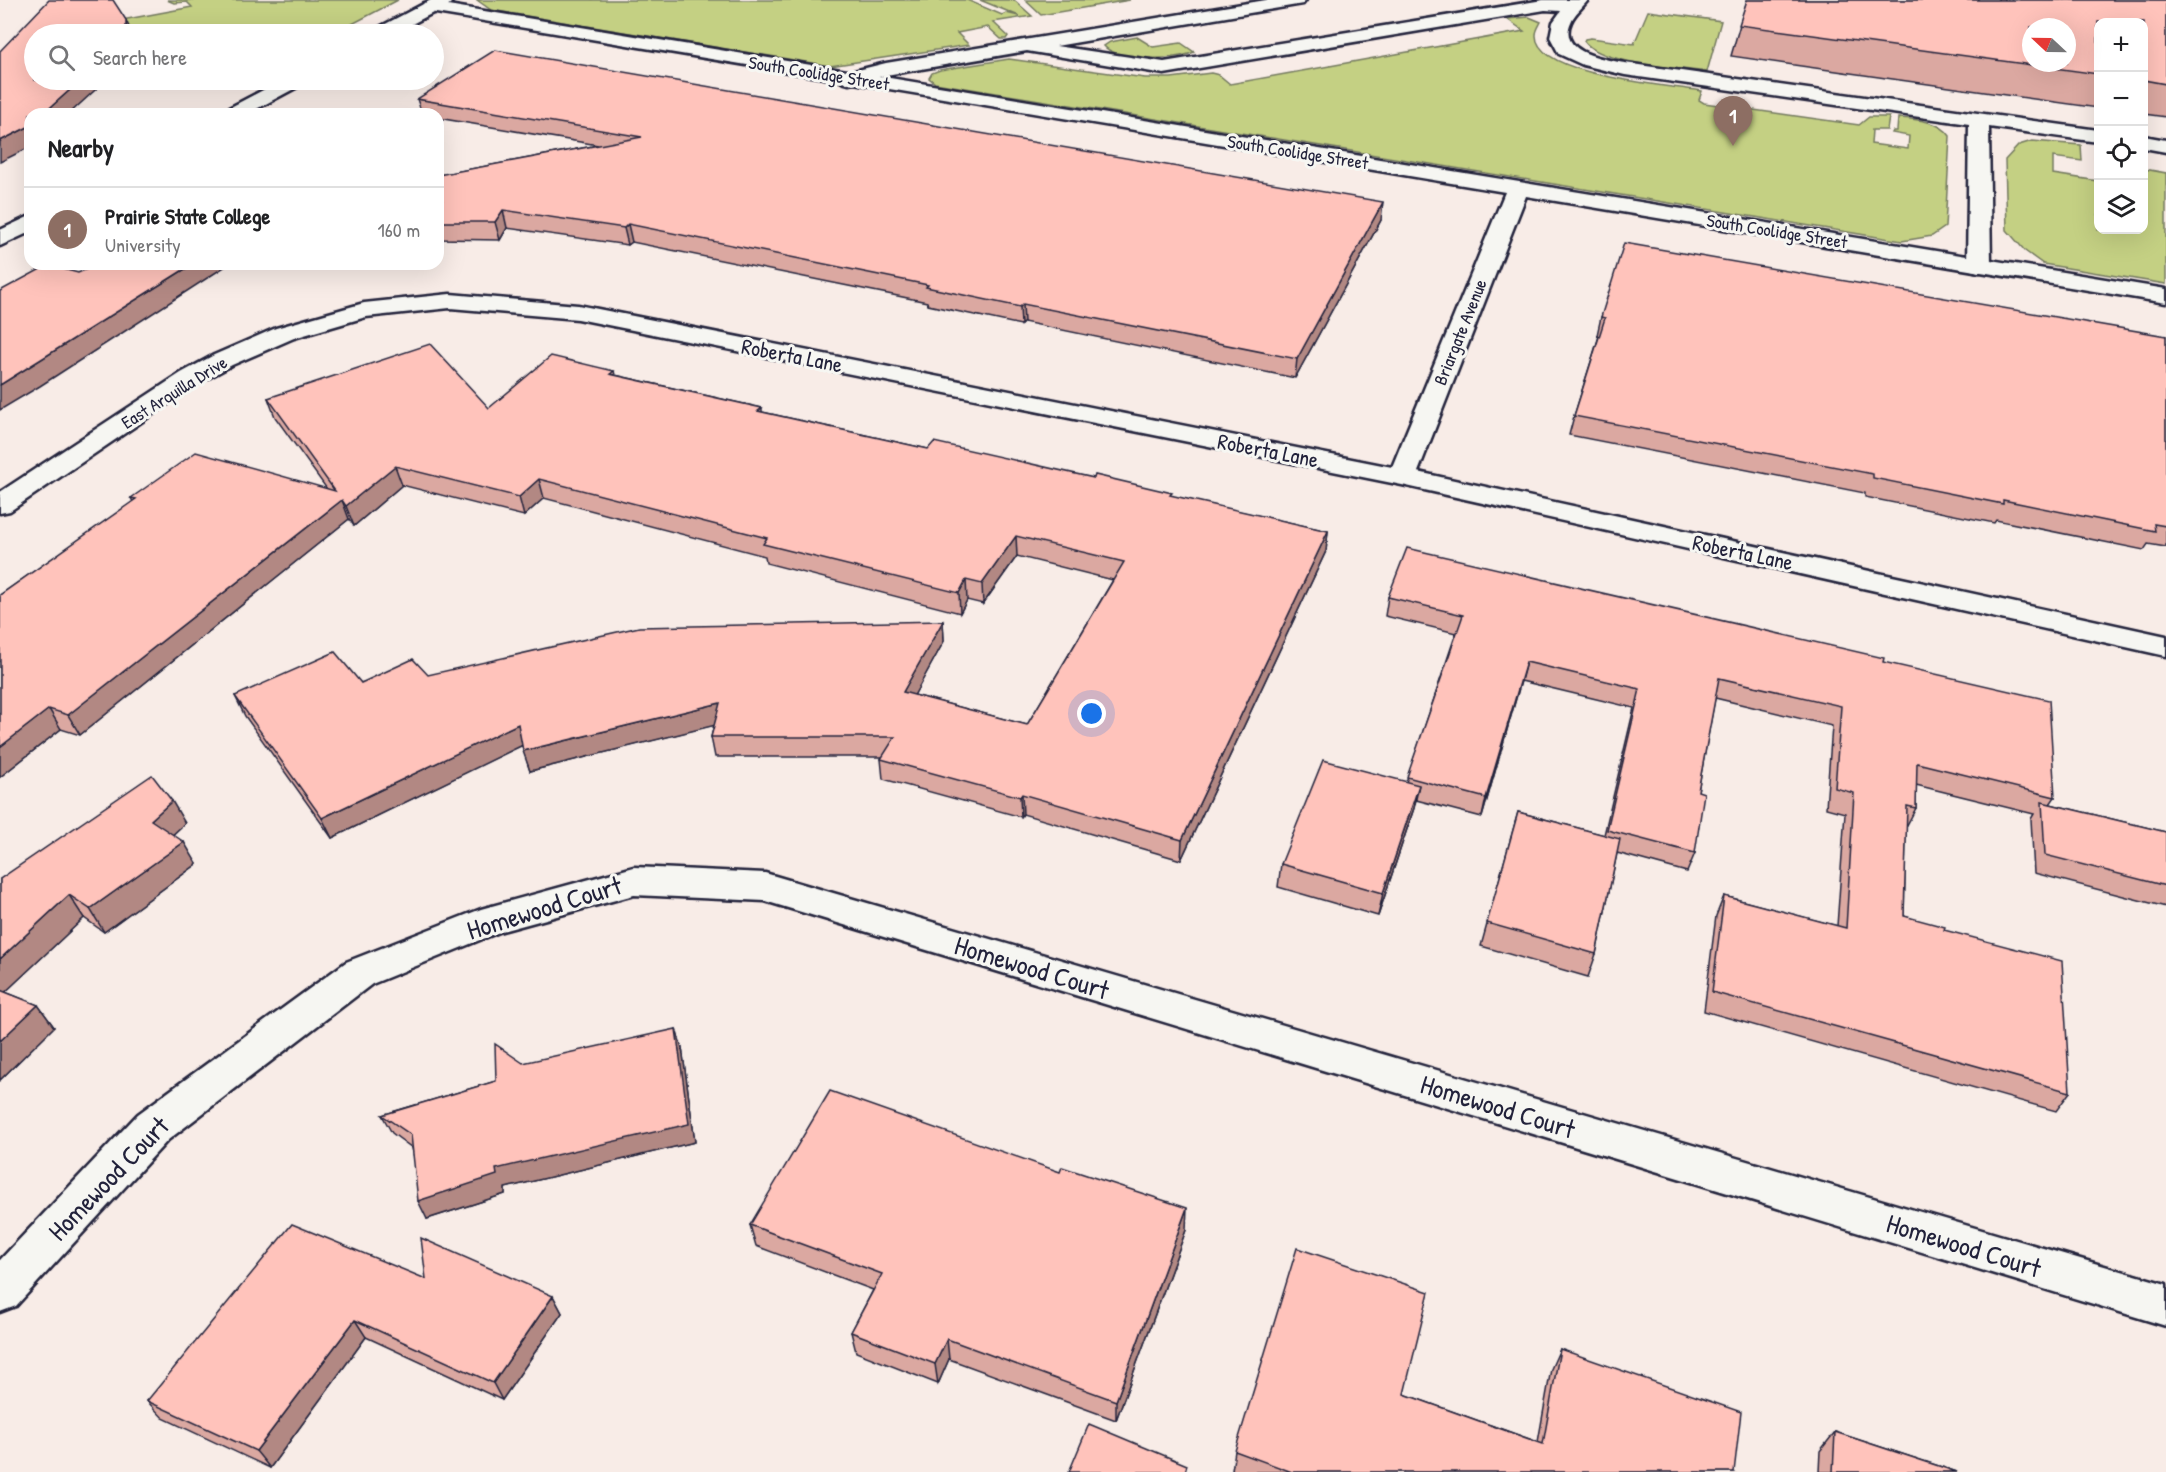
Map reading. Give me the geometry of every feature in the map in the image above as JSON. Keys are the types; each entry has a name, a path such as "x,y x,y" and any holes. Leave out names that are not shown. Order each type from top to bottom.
{"street":[{"path":"849,78 886,69 1297,0"},
{"path":"399,24 437,4"},
{"name":"South Coolidge Street","path":"437,4 849,78 2166,296"},
{"path":"1025,45 1164,68 1545,5 1577,4"},
{"path":"1577,4 1563,22 1559,37 1566,50 1590,61 1625,69 2094,135"},
{"path":"243,108 277,90"},
{"path":"1979,119 1979,265"},
{"path":"2148,143 2166,146"},
{"name":"Briargate Avenue","path":"1402,477 1518,188"},
{"path":"0,239 24,226"},
{"name":"Roberta Lane","path":"364,310 450,301 578,312 1402,477 2166,646"},
{"name":"East Arquilla Drive","path":"0,505 190,378 223,360 285,333 364,310"},
{"name":"Homewood Court","path":"0,1292 153,1127 358,973 494,919 634,880 765,887 2166,1305"}],"green space":[{"path":"167,0 398,0 352,24 110,24 192,7 187,2 174,3"},
{"path":"477,0 967,0 1002,15 1006,13 1019,16 980,0 1014,0 1032,16 993,22 1008,36 1006,39 1001,39 988,27 957,33 969,45 830,66 491,10"},
{"path":"1025,0 1130,0 1041,15"},
{"path":"1648,11 1721,21 1707,72 1622,60 1593,49 1584,41 1591,38 1634,44"},
{"path":"1529,17 1541,22 1536,35 1542,49 1557,60 1607,77 1702,91 1699,100 1704,103 1859,125 1869,117 1889,117 1887,130 1872,130 1871,144 1908,149 1909,136 1892,133 1897,131 1898,118 1920,120 1940,127 1950,136 1945,227 1932,236 1902,241 935,83 929,78 932,73 940,70 1009,59 1145,78 1171,78 1211,73 1219,75 1230,84 1524,31 1507,19"},
{"path":"1137,37 1153,47 1181,43 1194,52 1174,57 1147,58 1121,55 1104,46 1110,42"},
{"path":"2032,141 2081,145 2082,161 2053,157 2053,174 2094,180 2094,234 2148,234 2148,170 2166,173 2166,284 2043,264 2025,251 2007,230 2005,160 2019,145"}],"building":[{"path":"49,0 113,0 126,20 126,24 26,24"},
{"path":"1747,0 2166,0 2166,84 2148,81 2148,18 2094,18 2094,73 2076,71 2076,18 2022,18 2022,64 1739,25"},
{"path":"24,26 24,90 70,90 50,108 24,108 24,129 0,141 0,51"},
{"path":"495,50 1383,202 1297,359 1023,304 1020,307 926,287 928,285 628,224 624,228 503,210 495,222 444,222 444,174 642,137 417,99 431,90 444,90 444,82"},
{"path":"1624,243 2166,336 2166,526 2154,524 2155,531 2003,500 2003,504 1873,478 1873,474 1574,416 1605,318 1601,317"},
{"path":"39,270 67,270 78,273 85,270 183,270 0,385 0,291"},
{"path":"430,344 489,408 551,356 614,371 610,374 762,408 758,411 928,449 934,442 1094,478 1095,475 1172,493 1170,495 1328,531 1182,840 1022,794 1020,797 881,759 895,737 711,737 720,703 523,751 518,724 322,818 235,696 335,652 361,683 413,659 428,675 639,627 943,621 903,692 1027,725 1124,562 1016,536 982,584 966,580 959,593 763,544 767,538 539,479 519,497 395,466 346,506 342,500 68,715 49,709 0,747 0,595 136,499 131,498 196,452 335,491 268,398"},
{"path":"1407,548 1884,658 1883,662 2049,700 2055,797 1917,763 1916,808 1907,806 1904,916 1945,927 1944,930 2062,961 2070,1092 1712,992 1724,896 1846,928 1854,793 1835,788 1841,706 1719,678 1698,791 1704,793 1695,853 1607,830 1640,689 1526,662 1486,798 1407,777 1463,615 1388,597"},
{"path":"1323,760 1419,785 1383,893 1281,864"},
{"path":"152,775 172,801 151,820 184,842 90,909 69,895 0,959 0,879"},
{"path":"2042,802 2166,832 2166,886 2045,855"},
{"path":"1518,812 1620,839 1596,954 1487,923"},
{"path":"0,990 38,1005 0,1041"},
{"path":"676,1029 689,1124 496,1169 497,1175 418,1201 411,1135 382,1115 496,1081 495,1044 523,1063"},
{"path":"830,1091 1060,1172 1062,1167 1187,1208 1116,1401 947,1339 935,1364 851,1332 882,1274 750,1225"},
{"path":"292,1224 426,1279 421,1238 553,1296 493,1383 355,1320 256,1451 147,1401"},
{"path":"1297,1248 1429,1292 1404,1394 1543,1444 1560,1349 1741,1412 1734,1472 1292,1472 1235,1451"},
{"path":"1089,1424 1187,1465 1185,1472 1069,1472"},
{"path":"1835,1432 1957,1472 1833,1472"}],"place":[{"name":"Prairie State College","path":"1733,146"}]}
